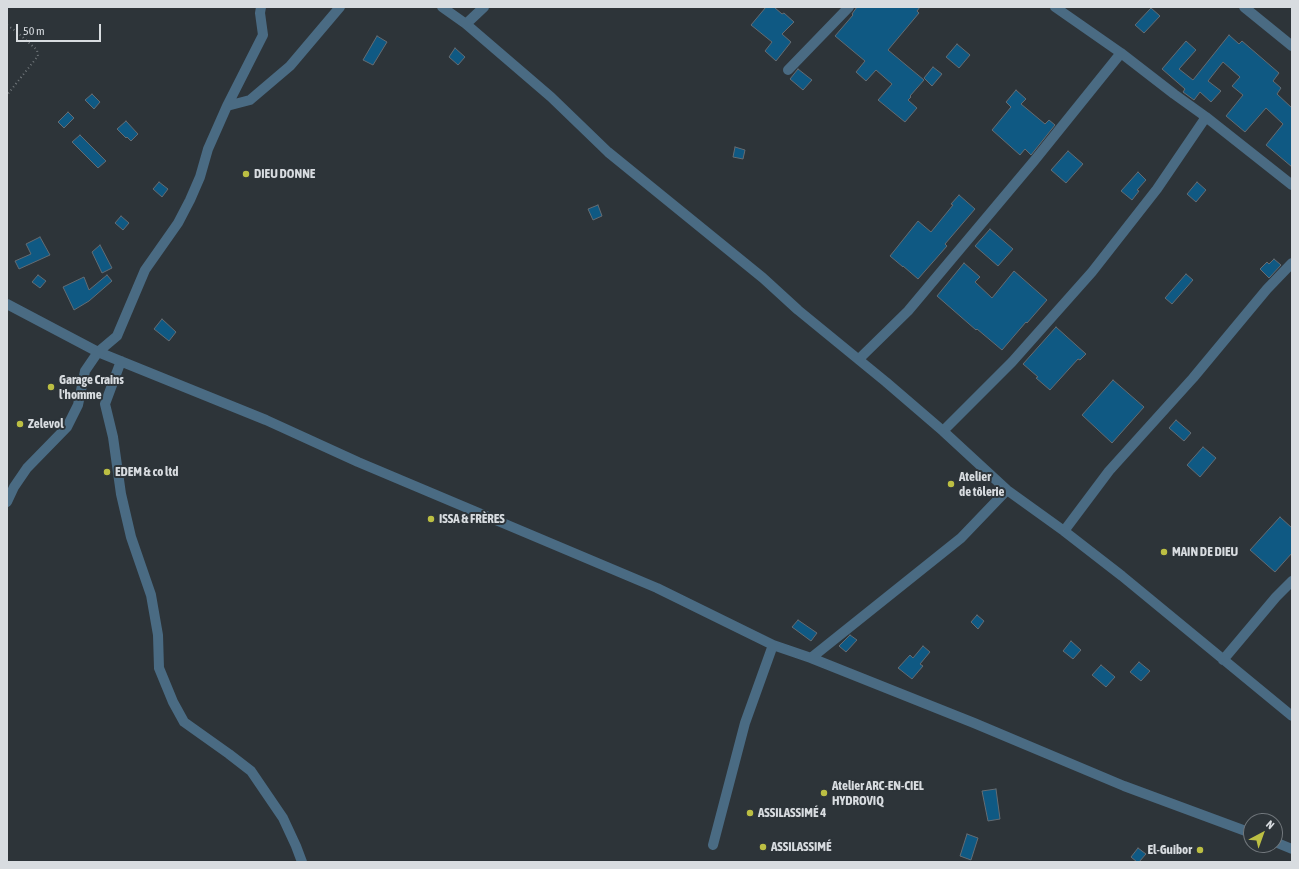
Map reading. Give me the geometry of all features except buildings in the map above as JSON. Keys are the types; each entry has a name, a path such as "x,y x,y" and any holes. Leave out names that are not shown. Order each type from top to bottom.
{"street":[{"path":"7,502 14,487 28,468 67,427 78,404 85,371 98,352 117,336 145,270 181,217 200,177 208,149 227,106 263,35 260,13 261,7"},
{"path":"227,106 250,100 290,66 340,7"},
{"path":"442,7 466,24 551,97 608,152 746,264 798,310 943,431 1007,490 1064,531 1122,576 1292,716"},
{"path":"466,24 484,7"},
{"path":"788,70 849,7"},
{"path":"1055,7 1121,53 1206,117 1292,185"},
{"path":"1244,7 1292,46"},
{"path":"859,360 908,311 1034,161 1121,53"},
{"path":"943,431 1012,362 1092,272 1157,189 1206,117"},
{"path":"1064,531 1109,471 1193,378 1267,289 1292,263"},
{"path":"7,304 98,352 266,420 358,462 657,588 773,645 811,658 974,723 1124,786 1243,830"},
{"path":"121,361 105,404 113,437 121,494 131,538 151,595 158,635 159,668 173,702 184,722 252,771 282,818 302,862"},
{"path":"811,658 961,538 1007,490"},
{"path":"1223,660 1276,597 1292,581"},
{"path":"713,846 745,723 773,645"}],"path":[{"path":"7,26 17,32 37,50 38,56 7,95"}],"place":[{"name":"DIEU DONNE","path":"246,174"},
{"name":"Garage Crains l'homme","path":"51,387"},
{"name":"Zelevol","path":"20,424"},
{"name":"EDEM & co ltd","path":"107,472"},
{"name":"Atelier de tôlerie","path":"951,484"},
{"name":"ISSA & FRÈRES","path":"431,519"},
{"name":"MAIN DE DIEU","path":"1164,552"},
{"name":"Atelier ARC-EN-CIEL HYDROVIQ","path":"824,793"},
{"name":"ASSILASSIMÉ 4","path":"750,813"},
{"name":"ASSILASSIMÉ","path":"763,847"},
{"name":"El-Guibor","path":"1200,850"}]}
